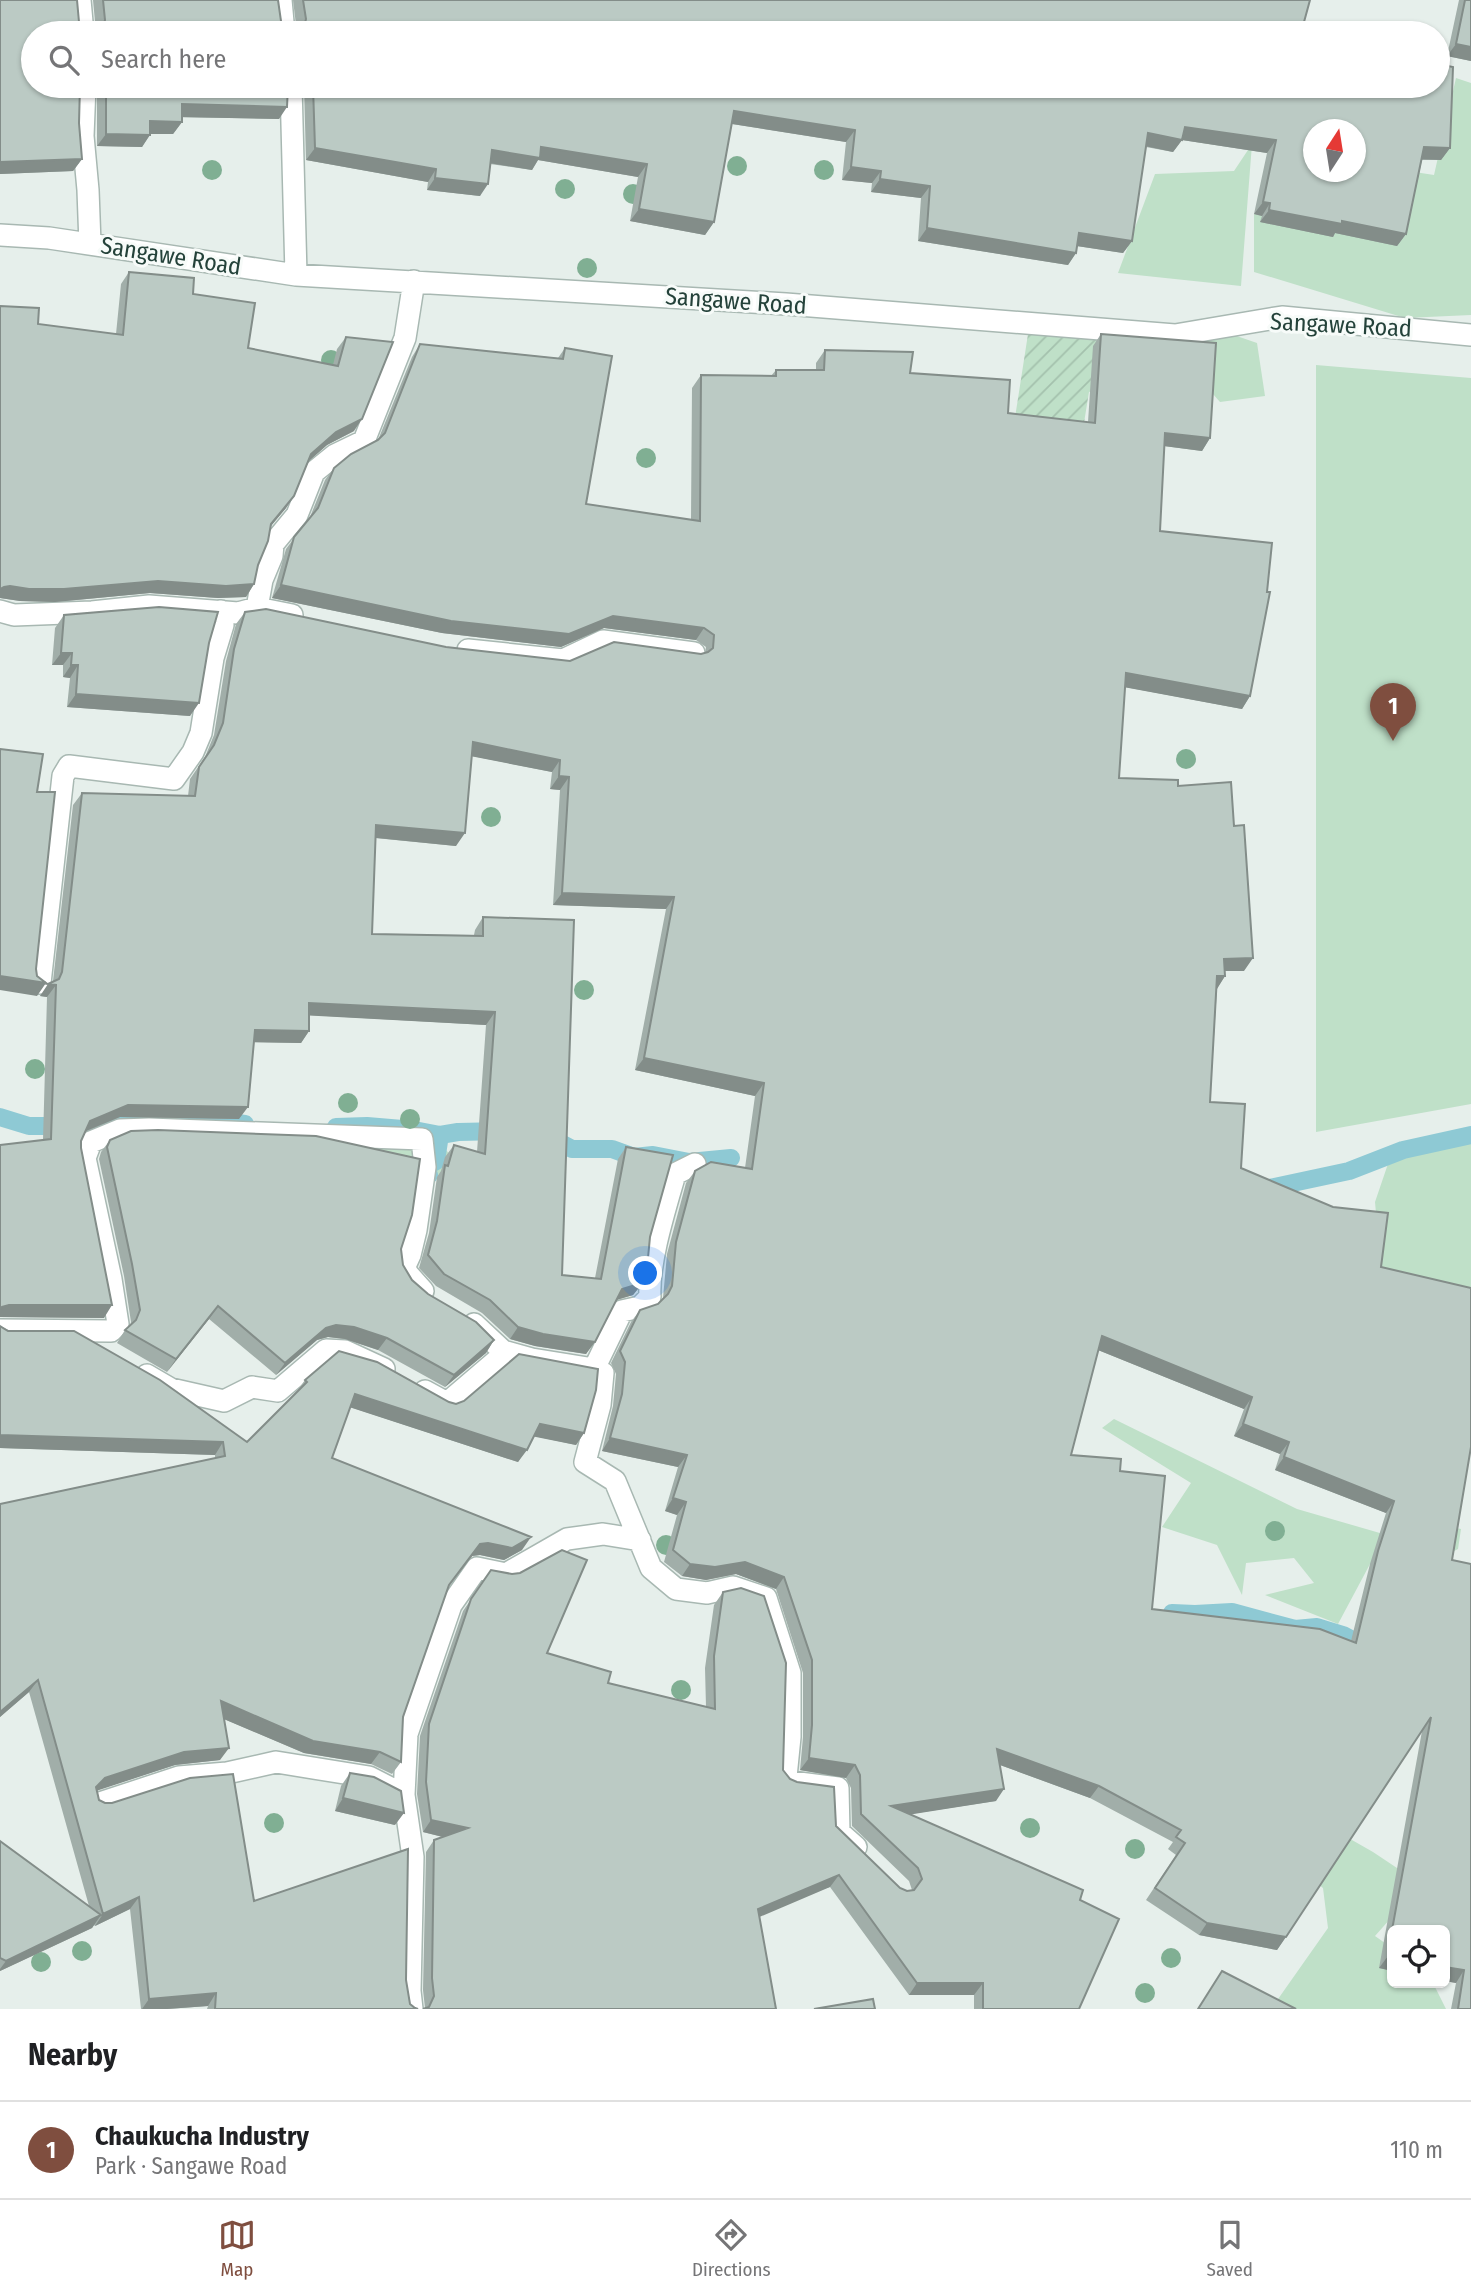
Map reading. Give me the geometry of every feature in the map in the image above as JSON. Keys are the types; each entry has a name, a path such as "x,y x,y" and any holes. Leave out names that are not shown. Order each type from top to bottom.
{"street":[{"path":"80,0 82,21"},
{"path":"281,0 283,21"},
{"path":"85,98 83,136 90,244"},
{"path":"291,98 296,275"},
{"name":"Sangawe Road","path":"0,235 49,238 296,275 786,304 1175,335 1282,317 1471,335"},
{"path":"257,608 262,580 272,556 272,544 298,515 314,472 335,455 364,441 405,338 414,281"},
{"path":"0,611 14,614 92,612 149,606 238,613 257,608 309,619"},
{"path":"40,983 64,776 69,766 174,779 193,752 201,733 213,658 223,625 221,611"},
{"path":"452,648 564,660 603,641 694,653"},
{"path":"0,1330 111,1331 118,1325 85,1158 91,1142 120,1130 163,1129 422,1139 425,1167 416,1230 405,1266 413,1283 475,1324 503,1351 603,1373 600,1405 585,1462 615,1481 651,1568 676,1589 708,1593 733,1587 766,1598 790,1674 790,1737 786,1777 790,1782 838,1788 839,1832 873,1864"},
{"path":"594,1369 622,1311 640,1307 650,1297 649,1286 654,1260 675,1174 695,1164"},
{"path":"70,1332 103,1351"},
{"path":"126,1364 171,1389 225,1401 252,1387 278,1391 326,1350 345,1351 447,1403 502,1356 503,1351"},
{"path":"412,2009 410,1991 413,1857 404,1795 407,1734 451,1605 477,1568 506,1574 567,1539 603,1534 640,1540"},
{"path":"100,1803 179,1776 227,1773 276,1762 369,1777 404,1795"}],"green space":[{"path":"1456,78 1471,83 1471,315 1405,318 1254,272 1254,214 1347,234 1354,182 1366,182 1366,165 1434,175"},
{"path":"1252,144 1241,286 1118,273 1155,174 1234,171"},
{"path":"1196,322 1257,343 1265,396 1220,402 1176,352"},
{"path":"1111,331 1105,388 1089,392 1083,429 1014,424 1028,334"},
{"path":"1316,365 1471,378 1471,1104 1316,1132"},
{"path":"1471,1139 1471,1298 1382,1281 1375,1202 1391,1155"},
{"path":"437,1140 455,1160 435,1181 399,1188 337,1150"},
{"path":"1114,1419 1297,1509 1404,1540 1421,1521 1461,1529 1458,1549 1423,1567 1370,1564 1338,1624 1265,1595 1314,1583 1294,1558 1246,1563 1242,1595 1217,1545 1162,1527 1191,1483 1102,1428"},
{"path":"1252,1783 1373,1852 1421,1884 1375,1936 1387,1944 1387,1988 1436,1988 1446,2009 1271,2009 1328,1928 1323,1888 1227,1811"}],"building":[{"path":"0,0 77,0 79,21 21,21 21,98 80,98 82,159 0,162"},
{"path":"103,0 278,0 281,21 105,21"},
{"path":"303,0 1310,0 1304,21 306,19"},
{"path":"1465,0 1471,0 1471,47 1456,44"},
{"path":"1450,66 1453,67 1450,148 1424,147 1406,234 1269,210 1270,203 1263,202 1276,140 1185,127 1182,140 1148,133 1132,241 1079,233 1076,253 927,228 930,186 880,179 881,171 851,167 855,130 734,111 714,222 639,209 647,164 541,147 540,158 492,150 488,184 435,178 436,169 315,148 313,98 1450,98"},
{"path":"106,98 287,98 287,107 182,104 182,122 150,121 150,135 106,134"},
{"path":"129,272 194,278 193,294 255,303 248,348 338,366 346,337 393,342 362,419 336,432 311,454 294,496 271,524 254,584 226,586 158,581 64,589 10,586 0,589 0,306 39,308 38,324 123,335"},
{"path":"1101,334 1216,343 1210,438 1165,433 1160,531 1272,543 1267,592 1270,592 1250,696 1126,673 1119,778 1178,780 1178,786 1231,782 1234,826 1244,825 1253,958 1224,959 1225,976 1217,976 1210,1102 1245,1104 1241,1168 1333,1207 1388,1213 1381,1267 1471,1288 1471,1447 1452,1560 1471,1564 1471,2009 1458,2009 1464,1970 1450,1968 1450,1925 1393,1925 1431,1717 1286,1937 1207,1923 1155,1888 1185,1843 1176,1837 1181,1830 1099,1786 997,1749 1004,1789 891,1806 1083,1890 1080,1900 1119,1919 1079,2009 983,2009 983,1983 917,1983 839,1875 758,1909 776,2009 423,2009 429,2007 434,1996 434,1840 468,1828 431,1820 426,1782 429,1724 471,1599 491,1570 520,1573 562,1550 587,1560 547,1653 611,1672 608,1683 715,1709 714,1656 723,1592 741,1588 764,1596 786,1663 783,1770 790,1779 797,1782 834,1787 836,1826 900,1888 914,1890 922,1879 918,1868 861,1814 860,1775 855,1765 809,1758 812,1660 784,1577 745,1562 715,1567 690,1564 673,1550 686,1502 673,1498 687,1455 610,1438 622,1394 625,1362 620,1351 640,1310 658,1304 672,1286 676,1242 695,1171 711,1162 752,1169 764,1083 644,1058 674,897 562,893 569,777 559,776 560,760 473,742 465,833 376,825 372,934 483,936 483,917 574,920 562,1275 601,1279 626,1147 673,1155 650,1237 646,1279 642,1283 622,1289 595,1342 518,1327 490,1300 444,1274 428,1255 437,1221 445,1165 448,1166 454,1145 485,1154 495,1012 309,1003 309,1031 255,1030 248,1107 128,1105 90,1121 81,1141 81,1148 112,1305 9,1305 0,1309 0,1145 51,1139 56,985 48,984 59,979 62,972 82,793 195,796 199,767 214,745 223,723 234,649 245,612 266,609 446,647 570,661 614,642 701,654 713,648 714,635 704,628 613,616 569,634 451,621 281,585 294,537 318,508 334,468 385,433 420,344 563,359 565,348 612,356 586,504 700,521 701,375 776,376 776,370 824,370 825,350 913,352 910,373 1010,380 1008,413 1095,423","holes":["1102,1336 1252,1397 1243,1424 1289,1442 1284,1457 1394,1501 1378,1551 1356,1643 1320,1629 1152,1609 1165,1476 1120,1471 1121,1459 1071,1455"]},
{"path":"159,607 218,612 209,643 199,703 76,694 78,665 71,665 72,653 61,653 64,615"},
{"path":"0,749 43,754 37,792 55,792 36,969 37,976 46,983 0,976"},
{"path":"131,1131 316,1136 420,1159 412,1215 401,1249 403,1265 412,1280 428,1294 476,1322 494,1340 454,1375 387,1338 354,1327 336,1325 326,1328 285,1363 218,1306 176,1359 125,1330 136,1320 140,1310 107,1147 110,1140"},
{"path":"0,1326 8,1331 74,1331 160,1380 247,1442 307,1382 305,1380 339,1351 377,1362 456,1404 464,1401 519,1354 598,1369 596,1390 584,1433 540,1424 527,1450 355,1394 332,1458 531,1537 512,1548 480,1544 449,1585 403,1717 401,1762 380,1752 313,1741 221,1701 229,1748 184,1752 105,1778 96,1787 99,1800 112,1803 190,1778 233,1774 254,1901 408,1849 406,1980 410,2004 418,2009 215,2009 216,1993 149,1999 139,1897 103,1914 38,1680 0,1712 0,1504 225,1456 223,1442 0,1435"},
{"path":"350,1773 374,1777 401,1791 404,1813 343,1798"},
{"path":"0,1841 101,1915 6,1961 0,1958"},
{"path":"1222,1971 1296,2009 1198,2009"},
{"path":"873,1999 875,2009 814,2009"}],"waterway":[{"path":"0,1117 29,1126 102,1126 132,1115 151,1115"},
{"path":"183,1116 245,1124"},
{"path":"336,1127 367,1126 440,1135 503,1131"},
{"path":"429,1175 425,1167 436,1161 440,1135"},
{"path":"1260,1190 1349,1171 1403,1150 1471,1135"},
{"path":"546,1144 555,1140 572,1149 612,1149 634,1157 653,1155 689,1162 731,1158"},
{"path":"1172,1613 1232,1612 1295,1629 1317,1627 1343,1635 1371,1650"}],"place":[{"name":"Chaukucha Industry","path":"1393,741"}]}
